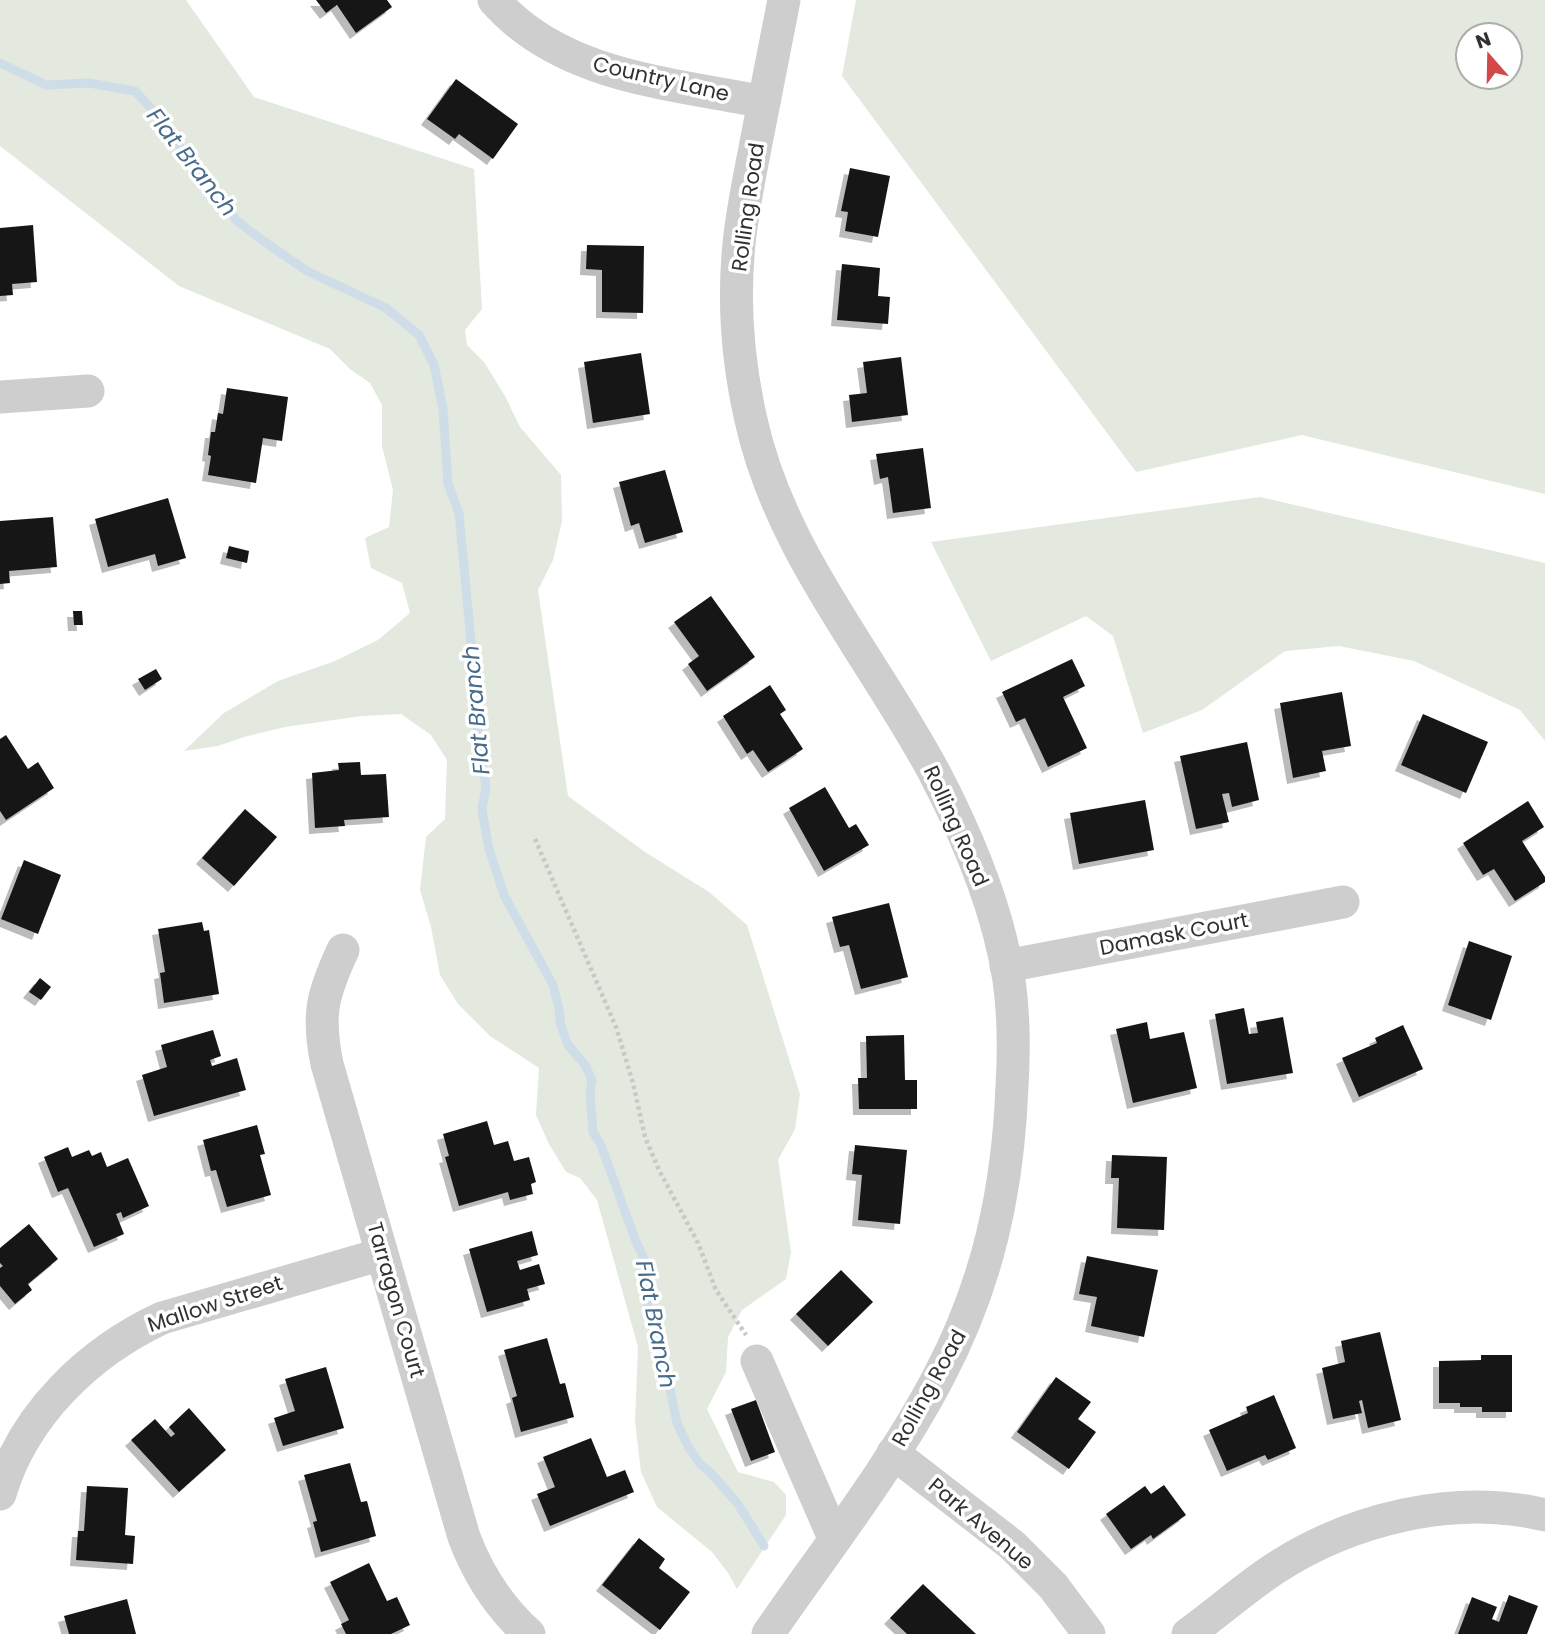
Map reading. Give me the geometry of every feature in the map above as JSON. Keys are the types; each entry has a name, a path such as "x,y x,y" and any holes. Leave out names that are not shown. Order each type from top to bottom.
{"street":[{"name":"Country Lane","path":"494,0 517,24 537,38 559,52 604,70 764,102"},
{"name":"Rolling Road","path":"768,1634 893,1454 939,1377 969,1314 986,1266 1001,1203 1011,1133 1014,1058 1006,966 989,900 965,834 933,770 794,541 769,483 751,423 739,348 739,246 784,0"},
{"path":"0,397 88,391"},
{"name":"Damask Court","path":"1006,966 1343,902"},
{"name":"Tarragon Court","path":"343,950 324,993 322,1038 327,1064 468,1548 486,1583 506,1610 529,1634"},
{"name":"Mallow Street","path":"0,1494 23,1442 41,1414 84,1368 136,1330 162,1318 382,1254"},
{"path":"757,1361 834,1538"},
{"name":"Park Avenue","path":"893,1454 1012,1545 1052,1586 1089,1634"},
{"path":"1188,1634 1272,1570 1315,1544 1352,1529 1391,1517 1430,1510 1490,1508 1545,1515"}],"path":[{"path":"535,839 616,1027 633,1083 645,1137 659,1170 698,1243 716,1290 746,1335 757,1361"}],"shaded area":[{"path":"0,0 186,0 254,97 474,169 482,309 465,330 467,345 484,362 520,427 561,475 562,521 553,560 538,590 568,796 645,852 709,892 747,925 800,1094 795,1129 778,1160 791,1252 786,1279 742,1310 728,1337 726,1372 707,1409 738,1472 774,1482 786,1495 786,1515 737,1589 712,1552 657,1507 641,1472 635,1421 638,1347 597,1200 580,1178 566,1172 536,1115 539,1068 490,1036 458,1004 440,975 431,927 420,890 426,837 445,819 447,760 431,735 401,714 362,716 285,727 218,746 184,751 224,713 278,681 335,661 378,640 410,613 402,583 371,568 365,538 389,527 393,490 382,446 382,405 370,383 351,370 330,349 179,286 0,146"},
{"path":"856,0 1545,0 1545,494 1302,435 1136,472 842,76"},
{"path":"1260,497 1545,563 1545,741 1520,710 1414,661 1339,646 1285,651 1202,710 1143,733 1113,636 1086,616 991,661 931,542"}],"building":[{"path":"316,0 387,0 392,7 356,33 337,5 326,13"},
{"path":"456,79 518,124 493,159 459,134 455,139 427,119"},
{"path":"850,168 890,176 878,237 845,231 848,212 841,211"},
{"path":"33,225 37,282 12,284 13,295 0,296 0,228"},
{"path":"587,245 644,246 643,313 602,312 602,270 586,269"},
{"path":"842,264 880,268 878,296 890,297 888,324 837,320"},
{"path":"641,353 650,414 593,423 584,362"},
{"path":"901,357 908,415 852,422 849,395 867,393 863,362"},
{"path":"227,388 288,397 282,441 263,438 256,483 208,475 211,432 215,432 218,413 223,414"},
{"path":"923,448 931,508 893,513 888,477 880,479 876,454"},
{"path":"665,470 683,532 645,543 639,523 631,526 619,482"},
{"path":"168,498 186,558 158,566 155,554 108,567 95,519"},
{"path":"53,517 57,567 9,571 10,583 0,584 0,521"},
{"path":"229,546 249,551 247,563 226,558"},
{"path":"711,596 755,657 707,691 688,664 699,656 674,622"},
{"path":"73,611 82,611 83,625 74,625"},
{"path":"1072,659 1085,686 1063,697 1087,748 1048,767 1025,718 1016,722 1002,692"},
{"path":"156,669 162,679 145,690 138,679"},
{"path":"770,685 786,710 780,714 803,749 768,772 753,750 747,754 723,716"},
{"path":"1342,692 1351,746 1322,751 1326,771 1293,778 1280,703"},
{"path":"1423,714 1488,742 1466,793 1401,765"},
{"path":"6,735 28,769 38,762 54,788 6,820 0,811 0,739"},
{"path":"1247,742 1259,800 1232,807 1229,793 1222,794 1229,822 1196,829 1180,756"},
{"path":"360,762 361,775 386,774 389,817 344,820 345,826 315,828 312,773 339,770 338,763"},
{"path":"825,787 849,828 856,824 869,845 824,871 789,808"},
{"path":"1145,800 1154,850 1079,864 1070,813"},
{"path":"1528,801 1544,827 1522,841 1545,877 1545,882 1515,901 1494,869 1483,875 1463,843"},
{"path":"245,809 277,837 234,886 202,858"},
{"path":"24,860 61,875 38,934 1,919"},
{"path":"889,903 908,977 861,989 849,945 840,947 832,917"},
{"path":"202,922 204,931 209,930 219,994 164,1003 160,973 165,972 158,929"},
{"path":"1469,941 1512,956 1491,1020 1448,1005"},
{"path":"40,978 51,987 41,1000 29,992"},
{"path":"1244,1008 1249,1034 1258,1033 1256,1022 1283,1017 1293,1073 1227,1084 1215,1014"},
{"path":"1147,1022 1150,1039 1184,1032 1197,1088 1133,1103 1116,1029"},
{"path":"1403,1025 1423,1069 1359,1097 1342,1058 1377,1043 1375,1038"},
{"path":"213,1030 221,1056 210,1060 212,1066 237,1058 246,1090 154,1116 142,1075 167,1067 161,1045"},
{"path":"904,1035 905,1080 917,1080 917,1109 859,1109 858,1078 867,1078 866,1036"},
{"path":"487,1121 494,1145 508,1141 514,1161 529,1157 536,1182 531,1184 533,1194 510,1200 508,1192 459,1206 445,1157 449,1156 443,1134"},
{"path":"257,1125 265,1154 260,1155 271,1195 227,1207 216,1170 211,1171 203,1140"},
{"path":"855,1145 907,1150 900,1224 858,1220 862,1175 852,1174"},
{"path":"68,1147 72,1157 89,1150 92,1156 101,1152 107,1167 128,1158 149,1206 123,1218 121,1212 116,1214 124,1234 94,1247 68,1188 58,1192 44,1157"},
{"path":"1112,1155 1167,1157 1164,1230 1117,1228 1119,1178 1111,1178"},
{"path":"29,1224 58,1259 28,1284 32,1290 15,1304 0,1286 0,1268 3,1266 0,1263 0,1248"},
{"path":"532,1231 538,1255 517,1261 520,1270 539,1264 545,1284 527,1289 530,1300 487,1312 469,1249"},
{"path":"1087,1256 1158,1270 1144,1337 1091,1326 1097,1297 1079,1294"},
{"path":"841,1270 873,1302 828,1346 796,1314"},
{"path":"1380,1332 1401,1420 1368,1428 1362,1400 1359,1401 1362,1413 1333,1419 1322,1368 1345,1362 1341,1341"},
{"path":"547,1338 560,1384 565,1383 574,1417 521,1432 512,1398 517,1396 504,1350"},
{"path":"1481,1355 1512,1355 1512,1412 1482,1412 1482,1407 1439,1403 1439,1361 1481,1360"},
{"path":"326,1367 344,1428 283,1446 274,1418 295,1411 285,1379"},
{"path":"1056,1377 1091,1402 1078,1419 1096,1432 1069,1469 1017,1432"},
{"path":"1274,1395 1296,1448 1268,1460 1265,1455 1227,1471 1209,1430 1248,1413 1246,1407"},
{"path":"756,1400 775,1452 751,1461 731,1409"},
{"path":"189,1408 226,1450 179,1492 131,1440 155,1419 171,1437 175,1434 169,1427"},
{"path":"591,1438 607,1477 625,1470 634,1492 550,1526 537,1494 555,1487 543,1457"},
{"path":"350,1463 361,1502 367,1501 376,1536 321,1552 313,1522 317,1521 304,1475"},
{"path":"1164,1485 1186,1515 1153,1539 1151,1535 1131,1549 1106,1514 1145,1486 1151,1494"},
{"path":"87,1486 128,1488 125,1535 135,1536 133,1564 76,1560 78,1531 84,1531"},
{"path":"639,1538 665,1559 659,1568 690,1592 660,1630 602,1585"},
{"path":"369,1563 387,1601 397,1597 410,1625 391,1634 346,1634 341,1624 349,1620 330,1582"},
{"path":"923,1584 976,1634 907,1634 890,1618"},
{"path":"1509,1595 1538,1606 1527,1634 1458,1634 1472,1597 1497,1607 1492,1619 1499,1622"},
{"path":"127,1599 136,1634 69,1634 64,1616"}],"waterway":[{"name":"Flat Branch","path":"0,63 46,85 89,83 135,91 160,118 236,220 307,271 386,308 419,335 434,365 443,409 448,484 459,513 478,737 486,787 482,810 489,849 504,895 553,985 561,1026 568,1045 585,1065 592,1080 590,1094 593,1132 601,1145 646,1263 651,1282 648,1303 650,1322 665,1364 677,1423 700,1464 738,1504 764,1546"}]}
